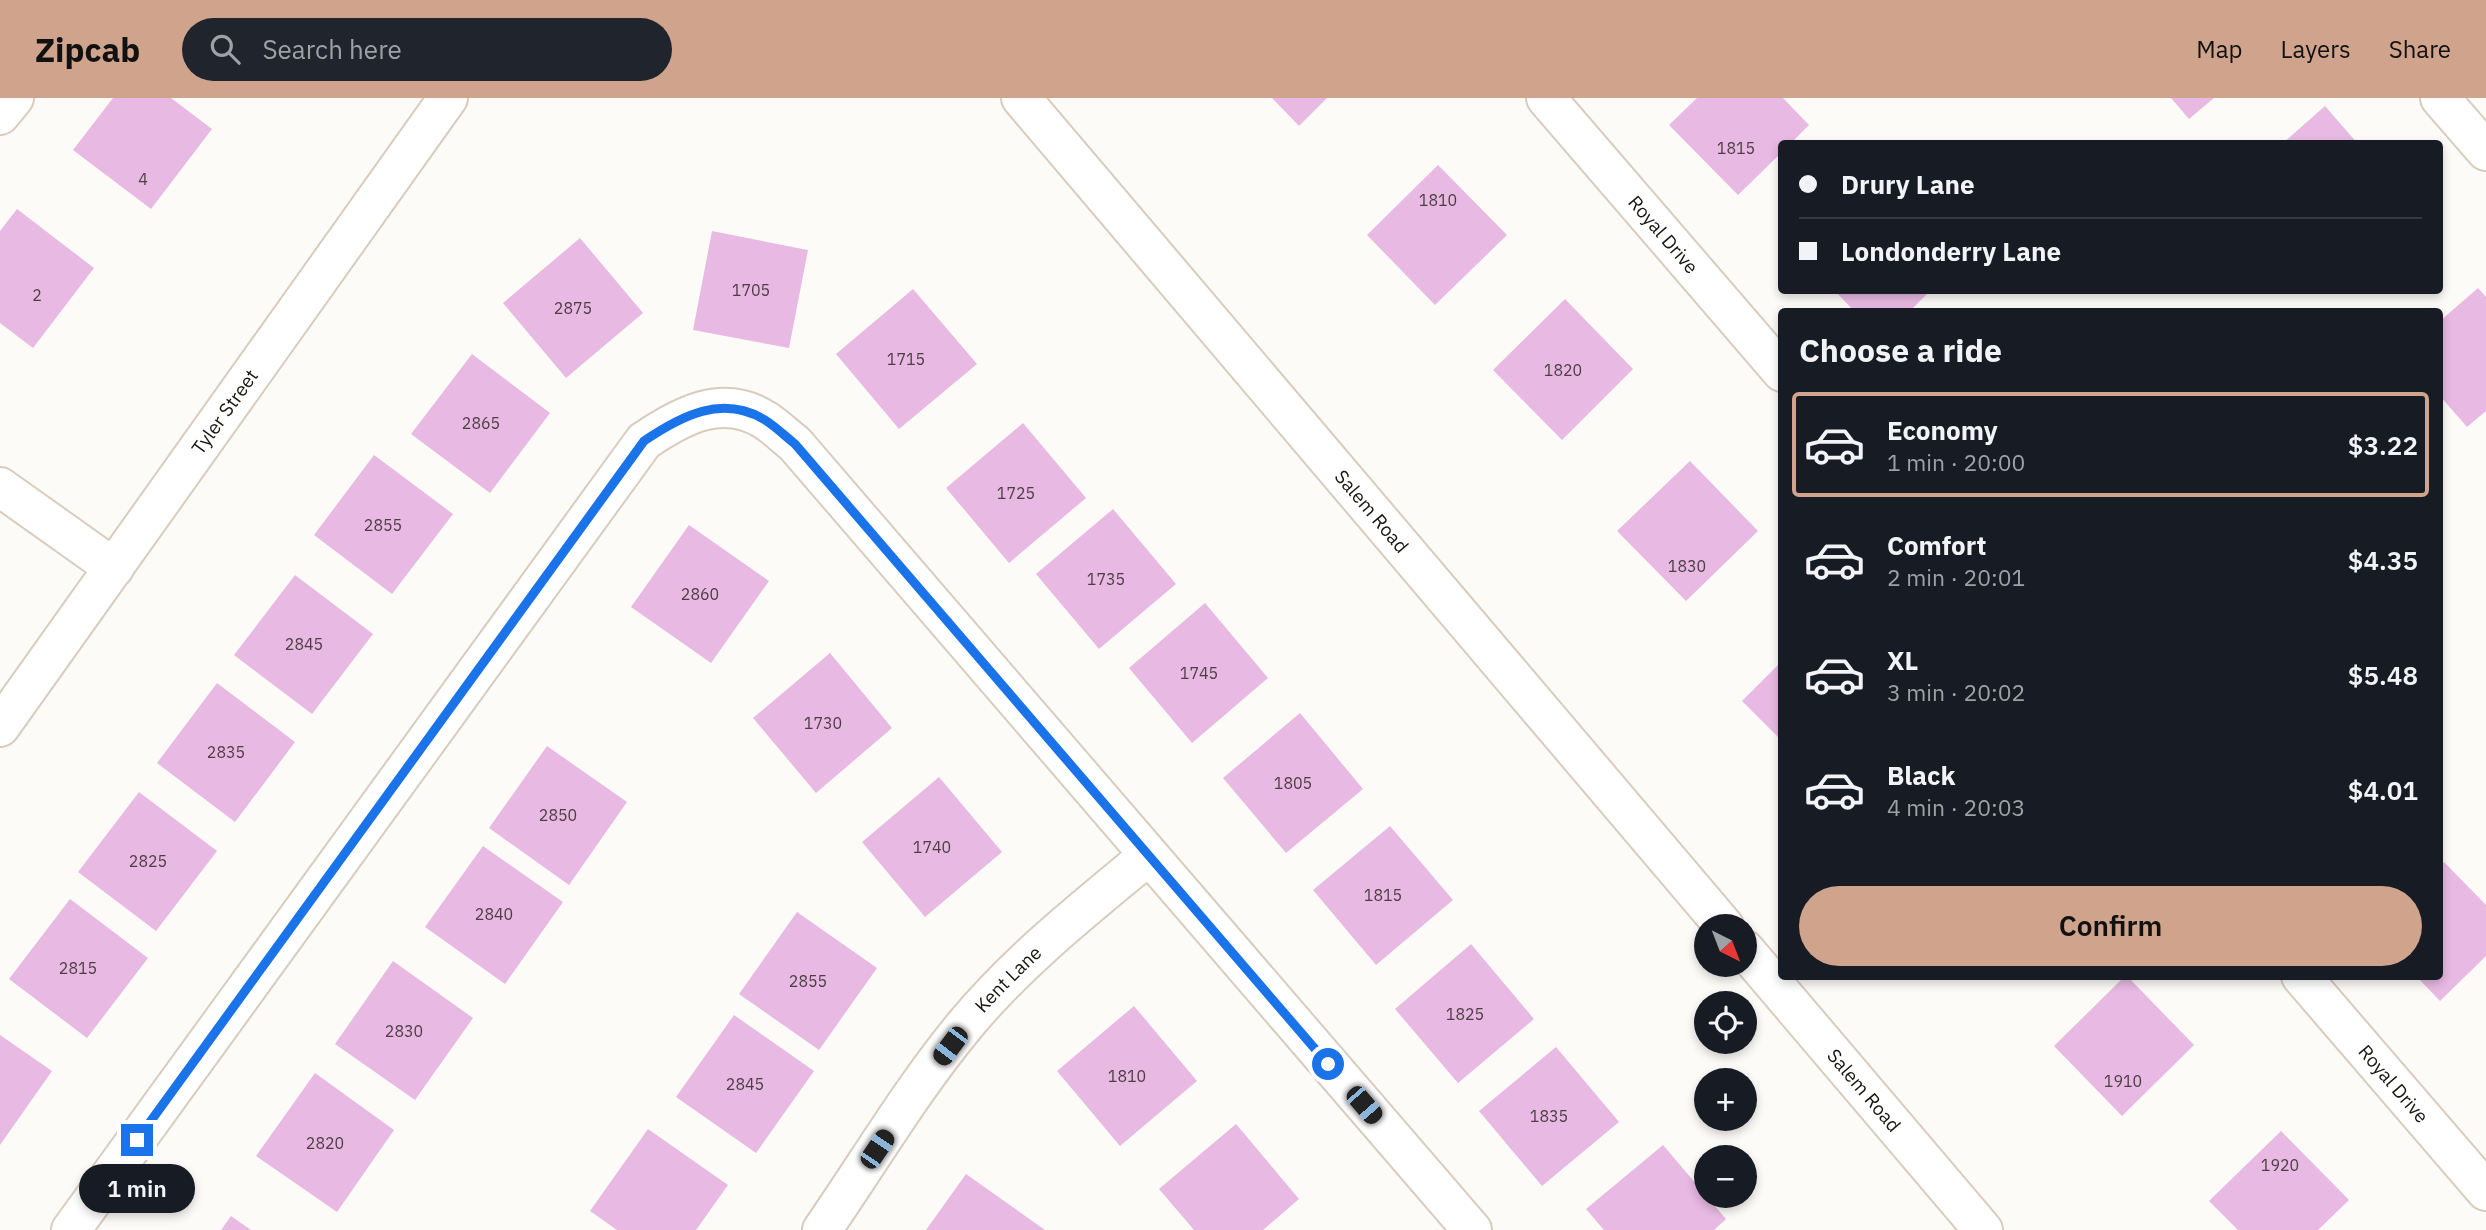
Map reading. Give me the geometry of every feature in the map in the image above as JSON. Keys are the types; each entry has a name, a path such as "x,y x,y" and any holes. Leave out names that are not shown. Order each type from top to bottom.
{"street":[{"path":"0,115 14,98"},
{"name":"Tyler Street","path":"0,727 448,98"},
{"name":"Salem Road","path":"1021,98 1714,914"},
{"name":"Royal Drive","path":"1546,98 1778,367"},
{"path":"2440,98 2486,151"},
{"path":"71,1230 644,441 673,422 706,409 732,408 764,419 795,444 1472,1230"},
{"path":"0,487 114,568"},
{"name":"Kent Lane","path":"822,1230 965,1026 1015,970 1148,856"},
{"name":"Salem Road","path":"1757,964 1983,1230"},
{"name":"Royal Drive","path":"2304,980 2486,1191"}],"building":[{"path":"113,98 171,98 212,129 151,209 73,150"},
{"path":"1272,98 1327,98 1299,126"},
{"path":"1697,98 1783,98 1809,125 1794,140 1778,140 1778,156 1738,195 1669,125"},
{"path":"2171,98 2214,98 2189,119"},
{"path":"2325,106 2355,140 2287,140"},
{"path":"1438,165 1507,235 1435,305 1367,235"},
{"path":"17,209 94,268 33,348 0,323 0,231"},
{"path":"712,231 808,250 789,348 693,330"},
{"path":"580,238 643,313 566,378 503,303"},
{"path":"2478,288 2486,297 2486,411 2467,427 2443,399 2443,318"},
{"path":"913,289 977,364 899,429 836,354"},
{"path":"1838,294 1927,294 1913,308 1851,308"},
{"path":"1565,299 1633,369 1562,440 1493,370"},
{"path":"472,354 550,413 490,493 411,434"},
{"path":"1023,423 1086,498 1009,563 946,488"},
{"path":"374,455 453,514 392,594 314,535"},
{"path":"1690,461 1758,531 1686,601 1617,531"},
{"path":"1113,509 1176,584 1099,649 1036,574"},
{"path":"689,525 769,581 711,663 631,607"},
{"path":"295,575 373,634 312,714 234,655"},
{"path":"1205,603 1268,678 1192,743 1129,668"},
{"path":"830,653 892,728 816,793 753,718"},
{"path":"1778,665 1778,737 1742,701"},
{"path":"217,683 295,742 235,822 157,763"},
{"path":"1300,713 1363,789 1286,853 1223,778"},
{"path":"547,746 627,802 569,885 489,828"},
{"path":"939,777 1002,852 925,917 862,842"},
{"path":"139,792 217,851 156,931 78,872"},
{"path":"1390,826 1453,900 1376,965 1313,890"},
{"path":"483,846 563,902 505,984 425,927"},
{"path":"2443,863 2486,905 2486,956 2440,1001 2420,980 2443,980"},
{"path":"70,899 148,958 87,1038 9,979"},
{"path":"797,912 877,968 819,1050 739,994"},
{"path":"1471,944 1534,1019 1458,1083 1395,1009"},
{"path":"393,961 473,1018 415,1100 335,1044"},
{"path":"2121,980 2131,980 2194,1045 2122,1116 2054,1046"},
{"path":"1134,1006 1197,1081 1120,1146 1057,1071"},
{"path":"734,1015 814,1071 756,1153 676,1097"},
{"path":"0,1035 52,1071 0,1145"},
{"path":"1556,1047 1619,1122 1542,1186 1479,1111"},
{"path":"315,1073 394,1130 337,1212 256,1156"},
{"path":"1236,1124 1299,1199 1263,1230 1194,1230 1159,1189"},
{"path":"648,1129 728,1185 696,1230 617,1230 590,1211"},
{"path":"2281,1131 2349,1200 2318,1230 2238,1230 2209,1201"},
{"path":"1663,1145 1694,1181 1694,1208 1717,1208 1726,1219 1714,1230 1604,1230 1586,1209"},
{"path":"966,1174 1045,1230 926,1230"},
{"path":"231,1216 251,1230 221,1230"}],"route":[{"path":"137,1140 644,441 673,422 706,409 732,408 764,419 795,444 1328,1064"}]}
